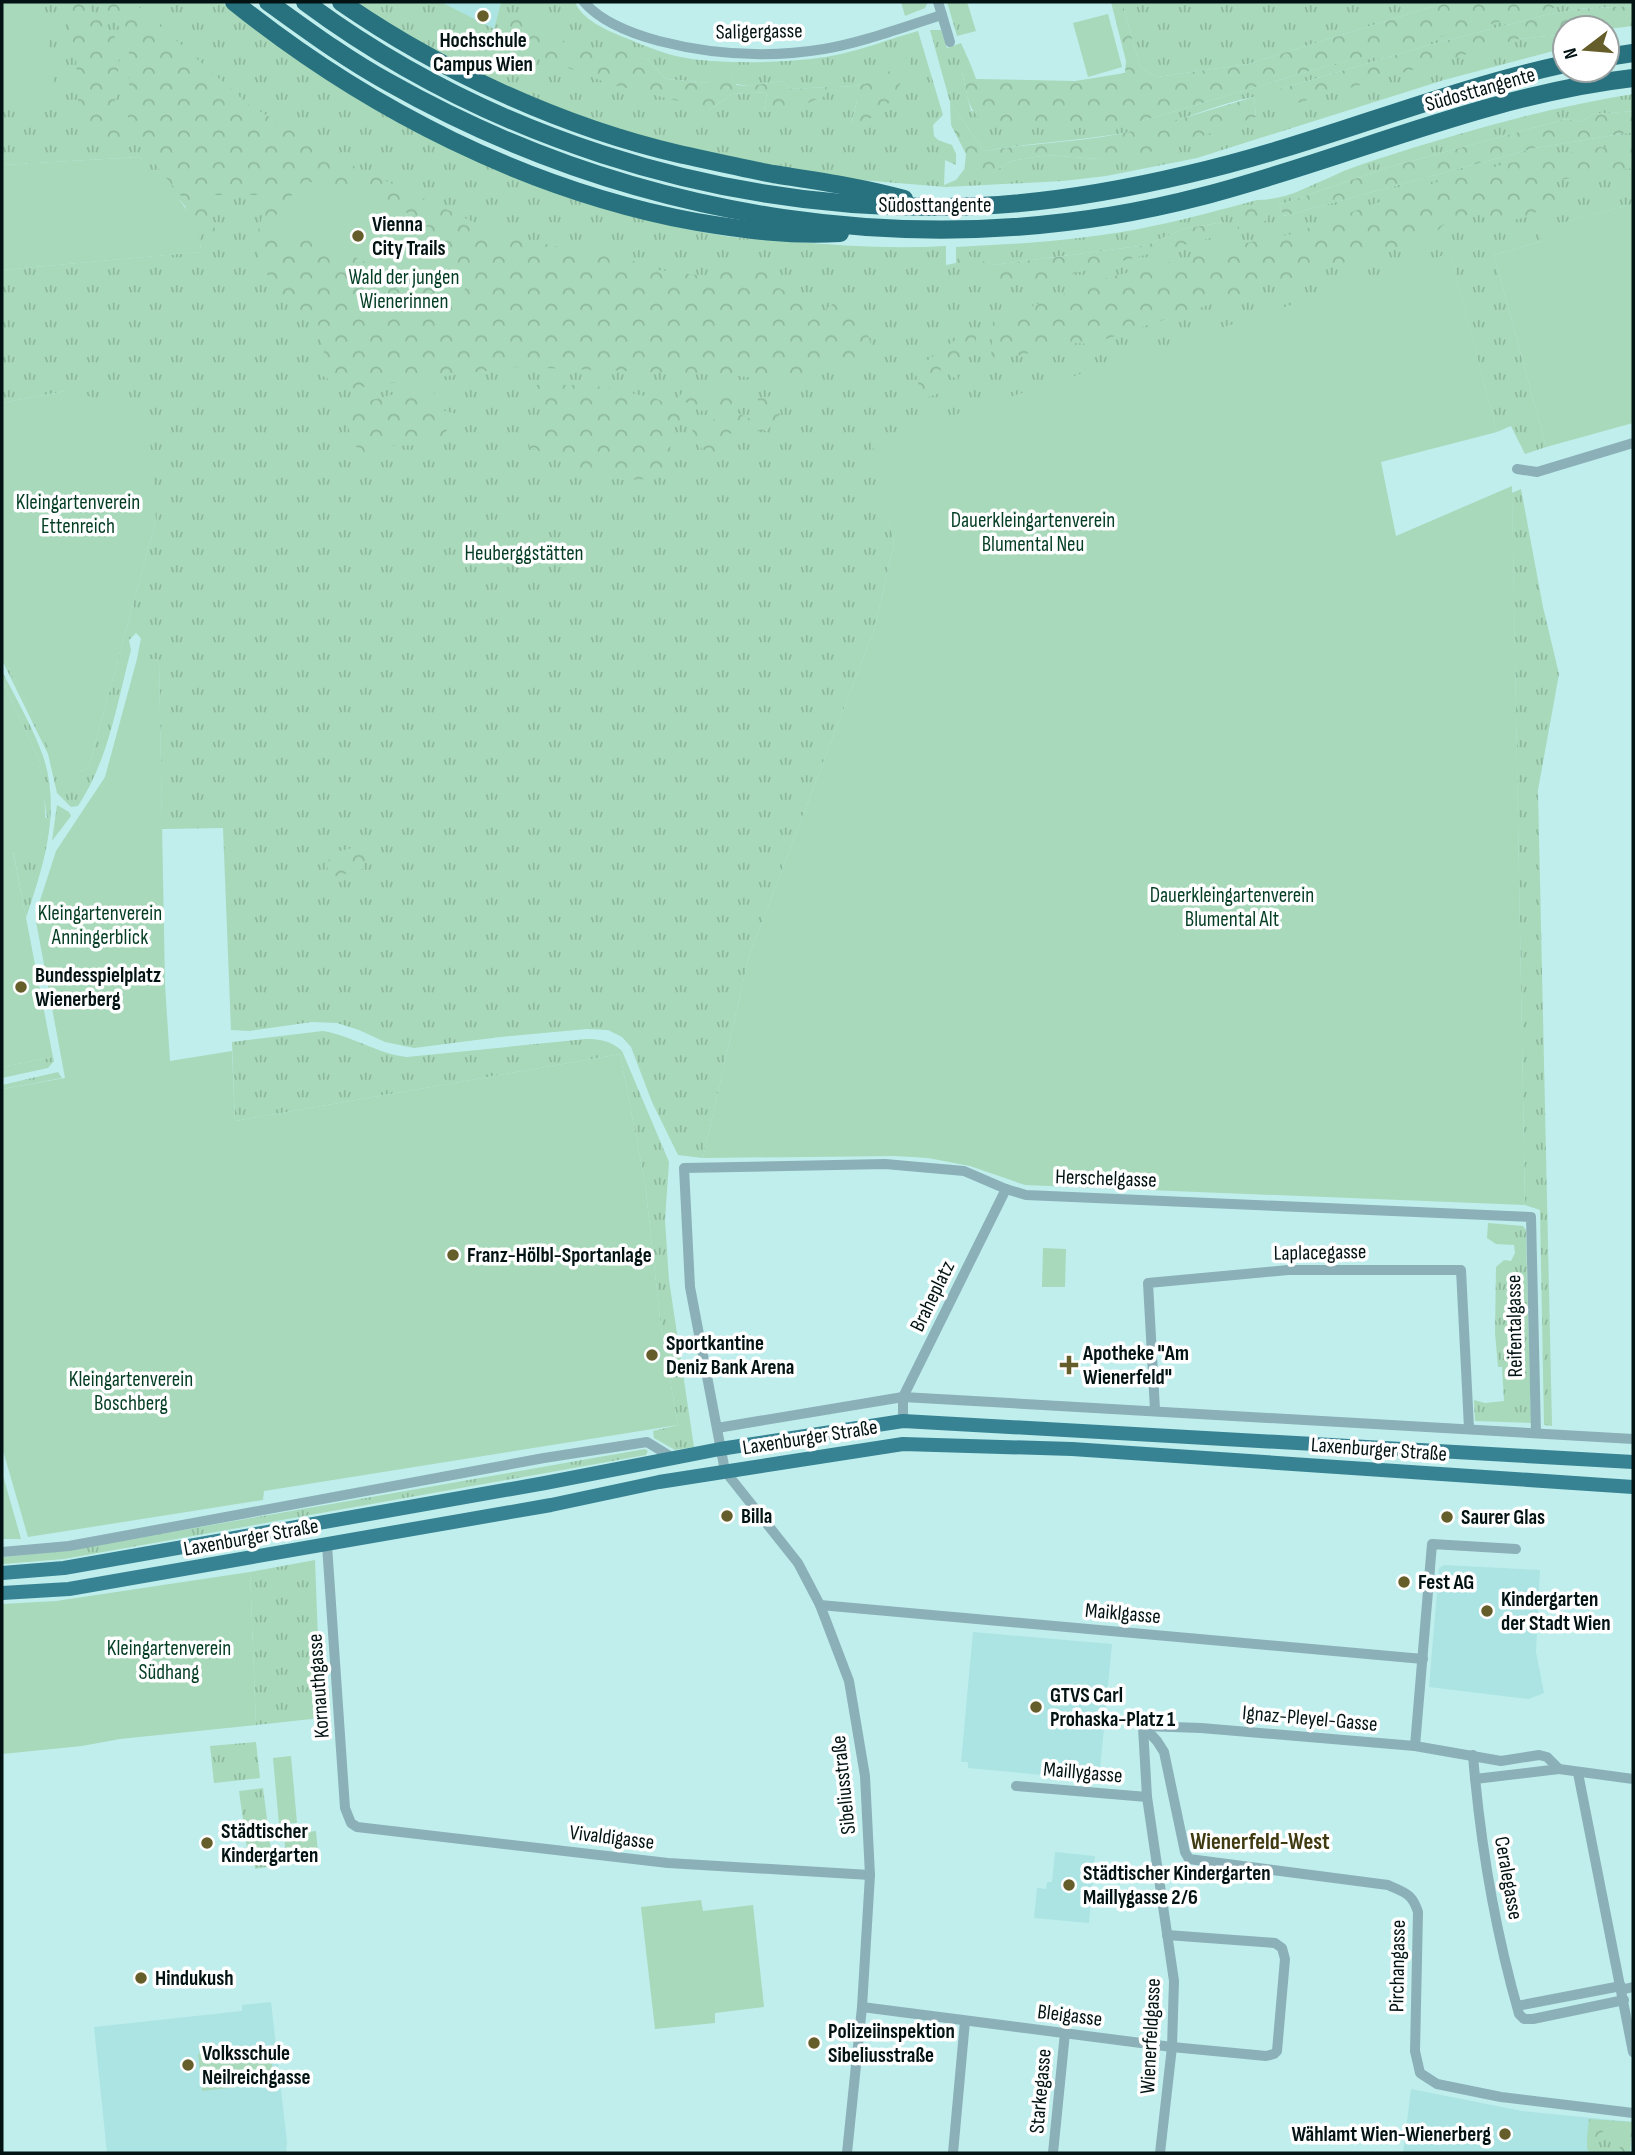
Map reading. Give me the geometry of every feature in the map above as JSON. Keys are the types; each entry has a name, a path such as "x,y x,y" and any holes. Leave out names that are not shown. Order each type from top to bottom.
{"highway":[{"path":"234,2 322,66 385,104 477,152 554,185 667,216 727,227 803,236 899,229"},
{"name":"Südosttangente","path":"268,2 348,58 428,104 507,141 588,173 681,199 752,214 848,226 899,229 1052,224 1138,211 1244,186 1498,106 1580,86 1633,78"},
{"name":"Südosttangente","path":"306,2 377,50 445,89 545,134 592,151 699,181 760,193 843,203 934,207 1050,200 1095,194 1192,174 1481,85 1551,68"},
{"path":"341,2 463,75 514,99 582,124 676,153 770,173 872,190 934,207"}],"main road":[{"name":"Laxenburger Straße","path":"2,1573 64,1568 720,1449 903,1421 1633,1462"},
{"name":"Laxenburger Straße","path":"2,1593 69,1589 327,1545 725,1471 903,1444 1072,1449 1633,1487"}],"street":[{"name":"Saligergasse","path":"584,2 596,14 649,38 695,50 728,53 781,54 823,49 942,15"},
{"path":"938,2 950,42"},
{"path":"1517,469 1537,472 1633,443"},
{"name":"Herschelgasse","path":"684,1168 885,1164 964,1171 1026,1195 1531,1217"},
{"name":"Sibeliusstraße","path":"684,1168 690,1287 725,1471 798,1563 820,1605 849,1681 865,1776 870,1875 862,2007 847,2153"},
{"name":"Braheplatz","path":"903,1421 903,1397 1006,1189"},
{"name":"Reifentalgasse","path":"1531,1217 1536,1433"},
{"name":"Laplacegasse","path":"1155,1410 1148,1283 1288,1270 1461,1270 1469,1428"},
{"name":"Laxenburger Straße","path":"717,1428 903,1397 1633,1439"},
{"name":"Laxenburger Straße","path":"2,1552 69,1546 544,1458 647,1442 674,1459"},
{"path":"1415,1746 1432,1544 1517,1549"},
{"name":"Kornauthgasse","path":"327,1545 346,1813 351,1823"},
{"name":"Maiklgasse","path":"820,1605 1423,1659"},
{"name":"Ignaz-Pleyel-Gasse","path":"1143,1726 1213,1729 1415,1746 1501,1761 1539,1755 1547,1758 1559,1769"},
{"name":"Wienerfeldgasse","path":"1143,1726 1147,1797 1174,1981 1172,2047 1160,2153"},
{"name":"Pirchangasse","path":"1143,1726 1164,1752 1185,1852 1189,1859 1388,1885 1414,1899 1418,1912 1415,2051 1420,2073 1437,2084 1501,2097 1633,2113"},
{"name":"Ceralegasse","path":"1473,1755 1488,1877 1517,2006"},
{"path":"1475,1779 1559,1769 1633,1779"},
{"path":"1578,1773 1633,2052"},
{"name":"Maillygasse","path":"1016,1786 1147,1797"},
{"name":"Vivaldigasse","path":"351,1823 357,1827 403,1833 668,1863 870,1875"},
{"name":"Bleigasse","path":"862,2007 1172,2047 1266,2056 1274,2054 1285,1959 1282,1948 1275,1943 1167,1936"},
{"path":"1622,1992 1517,2006 1524,2019 1533,2019 1622,1992 1633,1987"},
{"path":"953,2153 965,2021"},
{"name":"Starkegasse","path":"1053,2153 1065,2033"}],"shaded area":[{"name":"Hochschule Campus Wien","path":"441,2 501,2 494,30"},
{"name":"Kindergarten der Stadt Wien","path":"1444,1565 1540,1570 1536,1652 1544,1693 1529,1699 1429,1687 1439,1568"},
{"name":"GTVS Carl Prohaska-Platz 1","path":"973,1632 1112,1644 1099,1780 968,1768 968,1762 961,1762"},
{"name":"Städtischer Kindergarten Maillygasse 2/6","path":"1055,1852 1095,1856 1089,1923 1034,1918 1037,1888 1046,1889 1047,1882 1052,1882"},
{"name":"Volksschule Neilreichgasse","path":"271,2002 286,2153 107,2153 94,2027 242,2011 242,2005"},
{"path":"1411,2089 1522,2111 1633,2122 1630,2153 1403,2153"}],"green space":[{"name":"Heuberggstätten","path":"2,2 222,2 277,45 334,84 395,120 458,152 523,180 589,203 657,222 725,236 867,247 946,246 946,265 956,263 956,247 1080,238 1166,223 1287,195 1361,165 1473,130 1568,106 1633,94 1633,111 1594,114 1580,122 1566,119 1386,168 1279,205 1284,216 1535,148 1633,132 1633,204 1540,229 1542,241 1494,255 1546,447 1525,454 1511,426 1497,432 1450,254 873,442 894,543 875,627 749,956 703,1158 678,1155 652,1102 631,1047 622,1037 608,1030 587,1029 500,1037 414,1048 385,1042 337,1023 312,1022 249,1031 231,1030 223,828 162,829 159,659 137,659 141,638 136,633 129,640 131,650 111,730 89,788 78,806 71,807 57,793 48,754 2,660 2,655 61,772 86,770 156,520 66,391 2,403 2,270 199,252 201,246 185,206 139,157 2,165","holes":["1223,222 1030,285 959,253 993,265 1147,245 1183,229"]},
{"path":"2,2 44,2 57,103 2,110"},
{"path":"63,2 84,2 115,37 119,62 115,101 124,145 106,144 79,126 76,54"},
{"name":"Wald der jungen Wienerinnen","path":"98,2 133,2 249,105 352,165 497,233 573,250 600,249 658,270 704,276 740,263 775,270 775,286 801,299 809,322 834,303 864,320 873,353 840,372 832,362 840,348 821,355 812,372 824,379 798,385 733,375 516,367 347,389 321,375 324,350 317,320 279,299 254,246 268,195 212,195 207,202 220,247 215,250 186,202 133,137 128,118 130,57 124,33"},
{"path":"353,2 441,2 494,29 501,2 575,2 583,14 596,24 642,45 683,58 724,62 781,61 831,56 918,31 943,115 933,125 934,136 952,145 956,154 956,165 945,160 944,185 956,180 965,168 964,173 992,173 1011,161 1047,155 1099,159 1256,117 1254,97 1145,129 984,151 950,102 930,30 941,30 947,48 961,43 970,63 962,73 971,111 1142,121 1323,67 1554,6 1577,2 1633,2 1633,6 1577,9 1541,16 1433,44 1280,89 1519,39 1551,36 1551,52 1444,80 1197,158 1106,176 1063,181 946,187 861,180 749,162 654,143 575,115 437,53","holes":["544,18 536,32 607,56 614,47 648,60 666,79 709,83 732,75 735,84 749,86 782,81 791,89 826,87 764,112 767,92 732,94 710,109 505,23","905,57 851,124 857,101 838,86 858,85 875,80"]},
{"path":"901,2 928,2 925,8 905,16"},
{"path":"947,2 967,2 976,31 957,36"},
{"path":"1111,2 1122,2 1140,67 1157,77 1248,64 1447,2 1577,2 1323,67 1142,121 1007,128 985,121 973,110 962,72 970,63 976,79 1075,81 1125,73 1126,61"},
{"path":"1122,2 1447,2 1248,64 1157,77 1140,67"},
{"path":"1633,6 1633,26 1621,27 1621,14 1551,14 1577,9"},
{"path":"524,13 545,18 537,32 607,55 614,46 648,60 666,79 709,83 718,75 732,75 736,85 749,86 782,81 791,89 827,87 825,96 786,112 764,112 767,92 732,94 710,109 610,84 501,42 505,23"},
{"path":"1108,14 1122,67 1088,77 1073,23"},
{"path":"1551,14 1551,36 1519,39 1280,108 1280,89 1433,44"},
{"path":"905,57 911,60 890,102 874,116 851,125 857,101 837,92 838,86 858,85 875,80"},
{"path":"1254,97 1256,117 1163,150 1099,159 1047,155 1011,161 992,173 970,177 964,173 966,154 951,125 950,102 984,151 1121,134"},
{"path":"1633,111 1633,132 1535,148 1284,216 1279,205 1386,168 1566,119 1580,122 1594,114"},
{"path":"1633,144 1633,168 1553,181 1561,196 1528,217 1492,224 1476,211 1442,226 1433,236 1268,285 1091,344 1054,342 1026,354 991,359 993,321 1102,279 1292,234 1423,186 1509,163"},
{"path":"139,157 189,213 200,240 200,252 2,270 2,165"},
{"name":"Vienna City Trails","path":"303,181 349,187 419,218 470,276 462,296 431,289 382,271 326,242 288,239 275,234 276,215"},
{"path":"1269,202 1268,220 1238,229 1235,212"},
{"path":"1633,204 1633,423 1546,447 1494,255 1542,241 1539,229"},
{"path":"1223,222 1218,236 1030,285 982,275 957,263 959,252 993,265 1147,245 1183,229"},
{"name":"Dauerkleingartenverein Blumental Alt","path":"1450,253 1497,432 1381,462 1396,536 1512,486 1525,1205 1025,1185 970,1166 928,1158 895,1156 703,1158 749,956 875,627 894,543 872,442"},
{"path":"978,327 974,352 955,359 958,380 940,369 943,392 922,399 915,370 949,344"},
{"path":"532,385 591,385 655,398 703,423 736,412 762,425 768,409 756,398 774,396 781,413 767,431 732,432 714,452 702,449 690,426 671,419 670,460 651,479 622,480 589,472 529,447 532,427 549,412 535,403"},
{"path":"685,389 739,390 730,407 702,411 678,398"},
{"path":"434,390 437,409 457,414 442,438 428,445 384,446 363,455 351,440 345,407 406,391"},
{"name":"Kleingartenverein Ettenreich","path":"66,391 148,410 156,520 91,759 86,770 61,773 2,655 2,403"},
{"path":"1521,489 1543,607 1559,674 1538,790 1552,1426 1544,1425 1540,1210 1525,1205 1512,493"},
{"path":"137,659 159,659 165,985 170,1061 232,1051 235,1121 620,1054 645,1183 661,1327 678,1425 264,1491 263,1500 28,1537 2,1447 2,1089 65,1078 35,916 56,851 105,777"},
{"path":"2,671 44,759 51,799 44,860 26,918 13,850 47,817 38,758 2,680"},
{"path":"2,680 38,758 44,793 47,843 13,851 53,1057 2,1067"},
{"path":"57,805 71,816 52,841"},
{"path":"356,847 368,854 363,869 329,878 327,864 332,853"},
{"path":"323,1031 407,1057 586,1039 606,1041 622,1051 669,1162 665,1220 669,1280 694,1447 675,1450 654,1438 653,1431 678,1425 661,1327 645,1183 620,1054 235,1121 232,1042"},
{"path":"53,1057 54,1061 48,1068 2,1078 2,1067"},
{"path":"58,1072 62,1078 2,1089 2,1085"},
{"path":"1488,1223 1523,1226 1526,1230 1531,1423 1475,1421 1474,1400 1485,1403 1504,1401 1502,1367 1498,1367 1495,1333 1496,1267 1504,1260 1511,1261 1515,1253 1514,1245 1496,1244 1487,1238"},
{"path":"1043,1248 1066,1249 1065,1287 1042,1287"},
{"path":"645,1449 648,1451 646,1455 64,1559 3,1564 3,1557 63,1551"},
{"path":"2,1472 21,1539 2,1539"},
{"path":"315,1560 321,1718 256,1725 250,1572"},
{"name":"Kleingartenverein Südhang","path":"250,1572 256,1725 2,1754 2,1604 56,1601"},
{"path":"256,1742 260,1778 214,1783 210,1746"},
{"path":"291,1756 297,1823 279,1824 273,1758"},
{"path":"263,1788 273,1866 255,1869 254,1856 248,1856 239,1791"},
{"path":"316,1831 318,1853 286,1857 284,1835"},
{"path":"701,1900 703,1911 753,1905 764,2007 715,2013 715,2023 655,2029 641,1907"},
{"path":"270,2046 274,2083 202,2091 198,2054"},
{"path":"1589,2119 1633,2122 1630,2153 1617,2153 1622,2136 1616,2129 1609,2127 1596,2137 1587,2137"},
{"path":"1609,2127 1616,2129 1622,2136 1617,2153 1591,2153 1587,2149 1587,2137 1596,2137"}],"place":[{"name":"Hochschule Campus Wien","path":"483,16"},
{"name":"Vienna City Trails","path":"358,236"},
{"name":"Bundesspielplatz Wienerberg","path":"21,987"},
{"name":"Franz-Hölbl-Sportanlage","path":"453,1255"},
{"name":"Sportkantine Deniz Bank Arena","path":"652,1355"},
{"name":"Apotheke \"Am Wienerfeld\"","path":"1069,1365"},
{"name":"Billa","path":"727,1516"},
{"name":"Saurer Glas","path":"1447,1517"},
{"name":"Fest AG","path":"1404,1582"},
{"name":"Kindergarten der Stadt Wien","path":"1487,1611"},
{"name":"GTVS Carl Prohaska-Platz 1","path":"1036,1707"},
{"name":"Städtischer Kindergarten","path":"207,1843"},
{"name":"Städtischer Kindergarten Maillygasse 2/6","path":"1069,1885"},
{"name":"Hindukush","path":"141,1978"},
{"name":"Polizeiinspektion Sibeliusstraße","path":"814,2043"},
{"name":"Volksschule Neilreichgasse","path":"188,2065"},
{"name":"Wählamt Wien-Wienerberg","path":"1505,2134"}],"district":[{"name":"Wienerfeld-West","path":"1260,1841"}],"park label":[{"name":"Dauerkleingartenverein Blumental Neu","path":"1033,532"},
{"name":"Kleingartenverein Anningerblick","path":"100,925"},
{"name":"Kleingartenverein Boschberg","path":"131,1391"}]}
